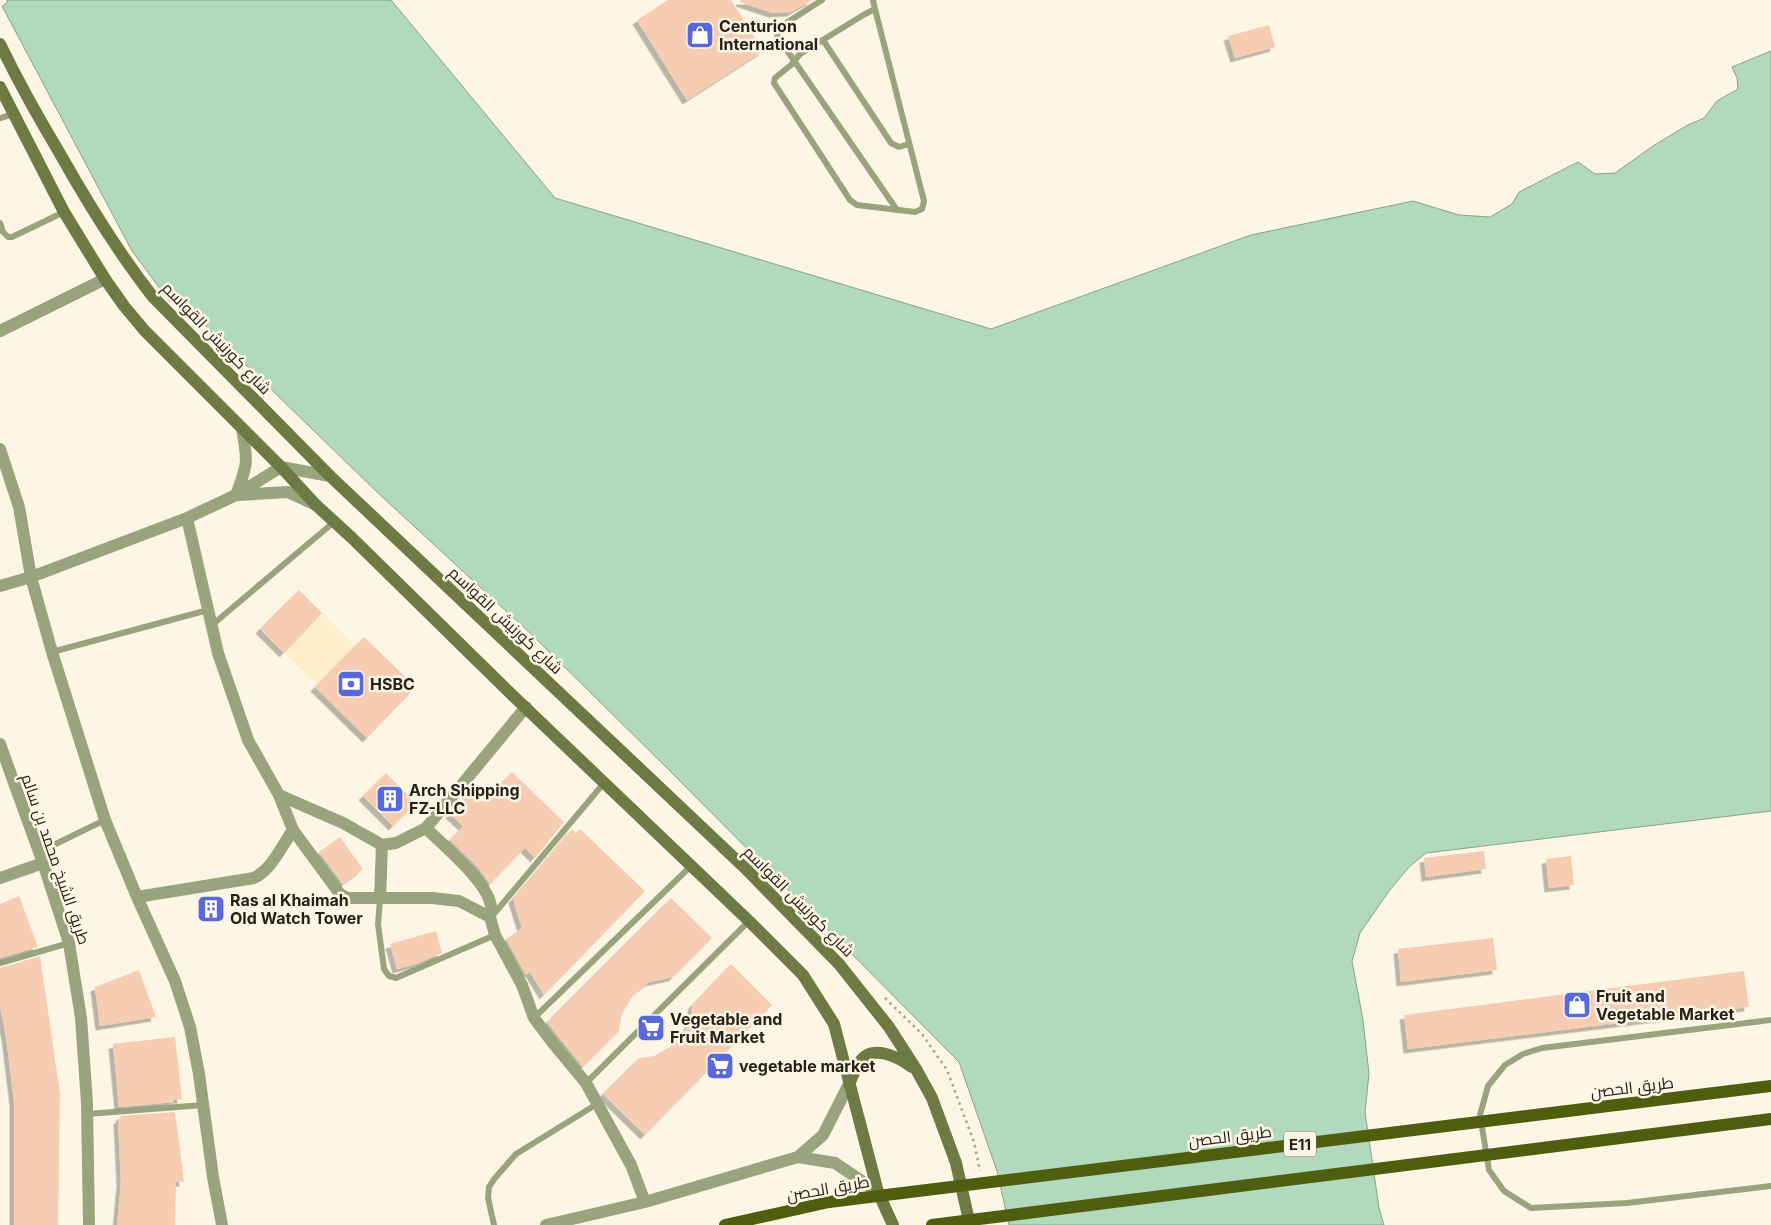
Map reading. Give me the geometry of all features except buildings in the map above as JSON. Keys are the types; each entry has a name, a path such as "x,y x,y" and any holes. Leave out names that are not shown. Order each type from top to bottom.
{"main road":[{"name":"شارع كورنيش القواسم","path":"0,44 86,201 128,265 153,296 330,476 773,897 839,964 889,1027 932,1098 953,1155 970,1225"},
{"path":"0,87 64,212 105,279 145,331 316,505 749,920 803,975 834,1024 878,1192 893,1225"},
{"path":"849,1084 859,1062 869,1055 880,1052 896,1056 916,1069"},
{"name":"طريق الحصن","path":"725,1225 829,1202 1771,1086"},
{"name":"E11","path":"932,1225 1771,1119"}],"street":[{"path":"0,331 105,279"},
{"path":"236,495 246,471 247,459 242,429"},
{"path":"0,449 19,507 31,577 52,652 105,820 175,981 190,1027 222,1225"},
{"path":"0,586 31,577 187,518 236,495 281,468 330,476"},
{"path":"236,495 288,492 316,505"},
{"path":"187,518 218,653 248,740 279,795 292,830 340,894 348,898 432,898 459,902 490,917"},
{"path":"279,795 343,823 382,845 396,843 426,828 526,707"},
{"name":"طريق الشيخ محمد بن سالم","path":"0,744 2,760 41,857 69,943 81,1018 88,1114 89,1225"},
{"path":"426,828 478,881 488,895 491,904 490,917 495,935 522,985 534,1018 586,1083 631,1165 645,1202"},
{"path":"137,897 254,878 264,873 292,830"},
{"path":"380,899 382,845"},
{"path":"0,878 41,857"},
{"path":"798,1158 823,1136 849,1084"},
{"path":"546,1225 645,1202 798,1158 835,1163 878,1192"}],"lane":[{"path":"822,0 780,27 778,39 897,210"},
{"path":"873,0 924,205 922,209 915,212 857,205 847,196 774,82 775,78 794,62 800,54 875,9"},
{"path":"823,40 891,143 899,147 910,144"},
{"path":"0,118 14,114"},
{"path":"0,223 3,232 8,237 12,237 64,212"},
{"path":"212,625 334,522"},
{"path":"52,652 208,610"},
{"path":"490,917 605,782"},
{"path":"41,857 105,820"},
{"path":"534,1018 692,865"},
{"path":"380,899 378,924 384,969 389,976 396,978 495,935"},
{"path":"586,1083 749,920"},
{"path":"0,963 69,943"},
{"path":"1771,1020 1542,1048 1523,1054 1505,1064 1488,1086 1480,1115 1489,1170 1504,1191 1531,1208 1627,1203 1771,1186"},
{"path":"494,1225 488,1198 489,1187 495,1178 516,1154 597,1104"},
{"path":"88,1114 203,1105"}],"shaded area":[{"path":"7,0 391,0 555,198 991,329 1251,235 1413,201 1459,215 1490,217 1512,204 1519,192 1578,162 1595,174 1615,173 1653,146 1686,126 1704,118 1717,101 1738,89 1737,78 1732,67 1771,51 1771,811 1426,853 1409,867 1389,891 1360,933 1352,961 1363,1020 1369,1074 1365,1112 1379,1208 1384,1225 1009,1225 997,1171 959,1062 531,634 378,493 176,297 170,302 132,251 2,6 7,3"},
{"path":"322,613 355,646 318,684 284,653"}],"place":[{"name":"Centurion International","path":"700,35"},
{"name":"HSBC","path":"351,684"},
{"name":"Arch Shipping FZ-LLC","path":"390,799"},
{"name":"Ras al Khaimah Old Watch Tower","path":"211,909"},
{"name":"Fruit and Vegetable Market","path":"1577,1005"},
{"name":"Vegetable and Fruit Market","path":"651,1028"},
{"name":"vegetable market","path":"720,1066"}]}
